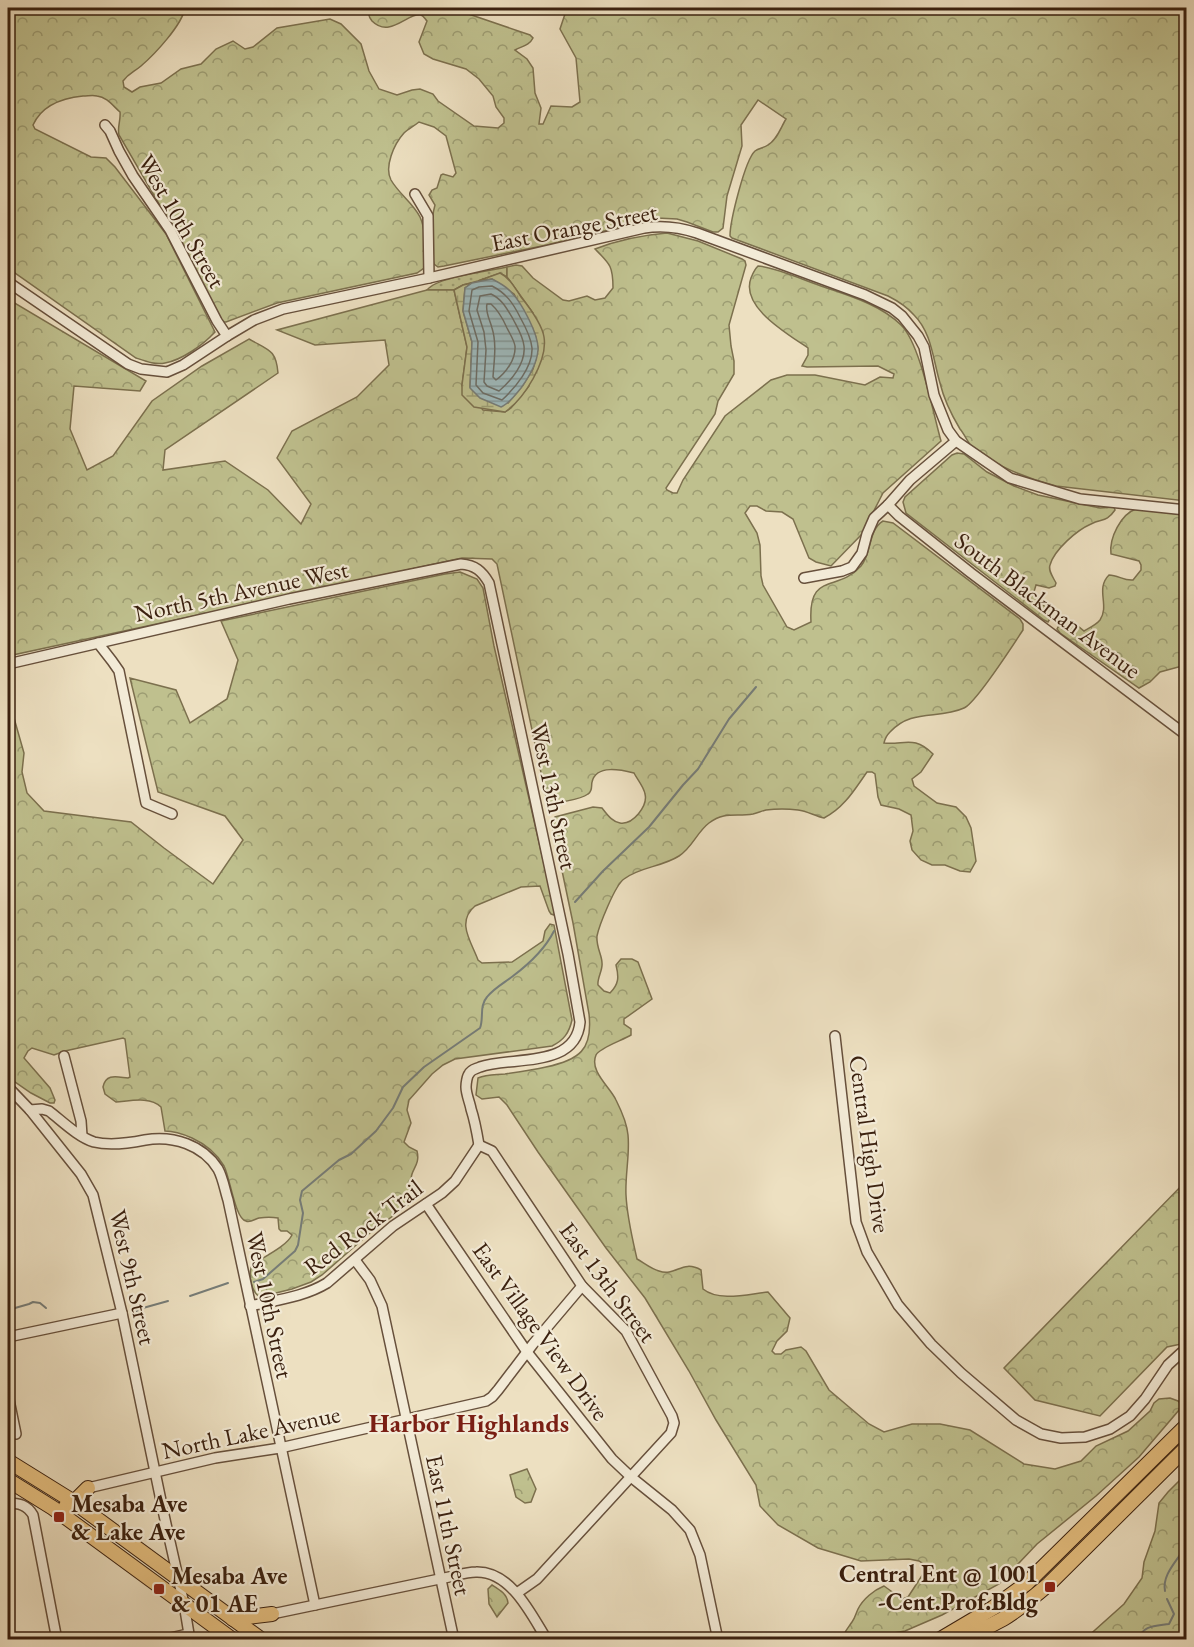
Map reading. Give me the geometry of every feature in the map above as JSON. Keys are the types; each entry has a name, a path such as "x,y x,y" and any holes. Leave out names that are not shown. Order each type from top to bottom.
{"highway":[{"path":"940,1640 993,1608 1028,1582 1186,1426"},
{"path":"940,1640 982,1630 1028,1602 1186,1448"},
{"path":"8,1461 74,1502 262,1640"},
{"path":"8,1480 52,1508 233,1640"},
{"path":"50,1486 66,1489 88,1488"},
{"path":"52,1508 63,1507 74,1502 88,1488"},
{"path":"233,1619 272,1614"}],"street":[{"name":"West 10th Street","path":"105,125 133,176 170,230 227,336"},
{"path":"415,194 428,216 429,278"},
{"name":"East Orange Street","path":"8,282 128,364 141,369 167,372 176,369 254,320 283,309 644,228 658,226 687,230 865,295 892,308 902,316 924,347 934,395 948,430 956,441 1010,478 1080,499 1186,510"},
{"path":"804,578 852,567 862,553 874,518 910,480 956,441"},
{"name":"South Blackman Avenue","path":"888,505 971,573 1186,735"},
{"name":"North 5th Avenue West","path":"8,664 289,599 461,564 473,566 481,572"},
{"name":"West 13th Street","path":"478,1145 476,1125 466,1088 468,1074 472,1070 485,1066 557,1054 572,1043 579,1031 579,1012 568,954 489,583 481,572"},
{"path":"98,643 119,671 146,803 172,814"},
{"name":"Central High Drive","path":"835,1036 856,1222 867,1252 898,1305 931,1344 961,1373 1016,1420 1041,1434 1061,1438 1085,1437 1110,1429 1130,1416 1145,1399 1168,1365 1186,1350"},
{"path":"64,1056 81,1121 82,1136"},
{"name":"West 9th Street","path":"8,1087 30,1110 81,1174 93,1195 122,1313 189,1637"},
{"path":"30,1110 49,1111 82,1136"},
{"name":"West 10th Street","path":"82,1136 95,1142 109,1144 147,1139 174,1139 204,1154 219,1170 228,1200 315,1605"},
{"name":"Red Rock Trail","path":"250,1306 316,1290 327,1283 393,1226 442,1193 455,1180 478,1145"},
{"name":"East 13th Street","path":"478,1145 492,1151 582,1286 626,1331 672,1416 674,1423 671,1433 631,1477"},
{"name":"East Village View Drive","path":"426,1203 527,1352 612,1459 631,1477"},
{"name":"East 11th Street","path":"355,1260 370,1280 382,1306 454,1640"},
{"name":"North Lake Avenue","path":"88,1488 216,1458 280,1448 486,1401 498,1390 582,1286"},
{"path":"8,1337 122,1313"},
{"path":"8,1395 16,1434"},
{"path":"517,1593 537,1579 631,1477 672,1510 690,1530 700,1555 718,1640"},
{"path":"8,1503 20,1504 28,1508 33,1515 57,1640"},
{"path":"272,1614 478,1572 493,1574 501,1578 517,1593 547,1640"},
{"path":"161,1640 189,1637"}],"green space":[{"path":"8,8 185,8 179,23 167,39 147,61 123,81 124,87 132,92 140,87 161,83 181,69 201,64 216,49 233,41 245,49 253,47 277,28 330,19 341,24 361,44 369,71 379,89 397,95 420,89 433,94 438,101 474,126 498,128 504,123 504,118 496,107 493,96 479,79 466,69 424,54 419,42 427,21 423,16 416,15 385,27 372,21 369,14 370,8 451,8 530,35 533,38 529,43 515,50 527,59 533,68 535,93 541,108 539,124 543,124 551,106 572,107 580,102 576,58 560,29 567,8 1186,8 1186,501 1056,486 1024,476 991,461 971,446 960,429 948,407 925,330 908,309 888,296 732,238 730,236 735,205 751,157 755,151 774,140 786,119 758,100 741,125 742,146 727,196 723,228 718,232 677,219 657,218 547,245 438,267 434,264 432,246 435,205 429,195 437,188 441,175 453,177 456,173 446,136 434,127 419,122 400,138 389,162 389,175 420,217 424,229 424,268 417,273 277,303 226,322 221,322 173,228 119,135 120,112 107,100 97,96 83,96 61,101 42,112 33,125 35,129 91,157 106,158 115,167 166,234 215,332 192,351 172,361 158,363 136,358 8,268"},
{"path":"667,233 698,241 742,259 746,265 729,325 734,374 718,401 715,414 666,488 667,490 677,493 725,416 771,380 787,375 815,375 865,385 880,377 893,378 894,374 878,366 802,366 808,355 808,348 768,319 752,299 749,289 751,278 758,266 844,294 884,312 901,325 908,334 920,362 941,441 883,493 862,534 831,566 809,558 793,519 782,512 766,511 757,506 750,506 745,513 757,533 760,545 763,585 787,627 794,630 811,622 811,606 814,596 819,589 843,579 861,566 867,555 872,536 883,521 893,523 1020,619 1023,630 970,704 954,711 907,720 890,732 884,741 884,743 915,743 933,754 921,772 912,779 914,786 937,803 956,807 966,817 971,828 976,861 970,872 945,865 932,865 921,860 912,850 910,841 913,831 911,815 899,809 881,805 875,774 867,772 843,804 824,818 801,811 782,809 720,817 709,823 679,856 630,875 616,889 597,936 602,960 598,985 610,993 618,980 616,965 621,959 632,959 638,962 652,999 624,1019 624,1024 631,1029 631,1035 598,1052 595,1067 618,1104 627,1130 627,1203 637,1259 659,1271 670,1272 689,1266 701,1270 703,1289 717,1295 734,1296 768,1292 790,1318 787,1331 777,1341 772,1351 775,1354 781,1354 786,1350 801,1347 806,1351 829,1390 869,1424 884,1432 912,1424 940,1424 970,1430 1024,1464 1055,1469 1081,1461 1096,1446 1128,1431 1150,1411 1159,1399 1170,1398 1181,1404 1179,1410 1139,1457 1037,1544 999,1584 942,1615 905,1631 860,1639 842,1639 863,1602 873,1592 884,1586 902,1599 908,1597 925,1571 922,1563 909,1559 861,1561 818,1548 778,1525 760,1506 756,1485 645,1298 606,1248 507,1105 499,1097 482,1099 476,1095 478,1078 531,1070 567,1061 575,1057 586,1045 590,1026 589,1014 552,823 555,817 593,807 602,808 615,821 625,823 638,814 645,799 643,789 634,773 604,770 594,776 591,791 585,796 561,802 547,801 497,564 492,559 462,558 8,656 8,299 146,381 140,391 74,386 70,429 87,470 113,456 152,401 202,366 249,339 270,351 275,359 278,373 165,450 163,470 225,461 268,490 301,524 311,504 277,458 292,431 357,397 389,365 385,340 315,345 277,330 427,290 454,290 467,347 462,385 483,410 505,412 529,386 533,313 507,277 507,267 522,266 533,278 563,300 569,301 587,296 595,300 605,298 613,288 611,270 595,249 631,238"},
{"path":"507,267 507,277 500,273 454,290 427,290 441,281"},
{"path":"500,273 509,280 531,311 544,337 542,357 533,379 520,398 505,412 474,407 462,395 467,347 454,290 472,283 465,288 463,311 472,342 470,387 508,403 533,369 538,348 535,334 514,294 492,279 478,281"},
{"path":"957,453 964,454 987,472 1014,486 1038,495 1100,508 1114,507 1115,510 1109,517 1079,531 1056,553 1050,567 1055,586 1049,588 1036,585 1033,595 1052,612 1048,622 906,513 903,502 905,497"},
{"path":"1136,509 1186,515 1186,665 1160,672 1150,682 1139,688 1057,629 1061,624 1072,621 1084,631 1094,625 1103,614 1103,586 1109,575 1133,580 1141,570 1139,561 1111,554 1112,541 1117,527 1125,516"},
{"path":"460,572 477,579 483,588 494,646 555,912 554,915 549,911 540,886 521,887 475,906 466,919 467,932 478,960 482,963 512,962 543,941 545,931 550,924 554,925 572,1020 571,1025 563,1039 552,1046 455,1059 432,1074 409,1100 407,1110 411,1123 404,1142 417,1151 417,1163 411,1180 418,1193 416,1199 371,1232 311,1282 260,1297 254,1291 251,1283 252,1265 280,1248 292,1235 279,1229 278,1218 269,1217 249,1222 242,1219 224,1166 210,1150 197,1140 179,1133 165,1131 161,1107 151,1101 116,1102 105,1094 104,1083 109,1078 130,1077 125,1039 54,1055 32,1048 28,1051 24,1058 50,1088 54,1103 31,1093 8,1077 8,713 14,718 24,753 22,772 27,793 44,811 131,822 213,884 243,840 225,816 158,792 130,678 176,690 190,723 227,699 238,660 221,621"},
{"path":"1186,1181 1186,1343 1167,1347 1100,1416 1035,1400 1004,1368"},
{"path":"527,1469 536,1489 531,1502 525,1503 516,1497 510,1475"},
{"path":"1186,1474 1186,1639 1085,1639 1124,1604 1142,1578 1144,1562 1155,1531 1159,1503"},
{"path":"492,1585 505,1595 508,1603 497,1617 489,1604 488,1589"}],"water":[{"path":"492,279 507,288 520,304 529,319 538,344 536,360 530,375 512,399 501,407 480,398 470,388 472,342 463,311 465,288 472,283"}],"waterway":[{"path":"575,902 603,871 649,827 698,769 729,719 756,687"},
{"path":"254,1282 263,1279 295,1251 303,1213 300,1200 302,1191 339,1160 351,1154 376,1131 393,1108 403,1087 424,1067 480,1028 483,1004 487,997 531,961 554,931"},
{"path":"190,1296 228,1283"},
{"path":"132,1313 168,1301"},
{"path":"8,1310 33,1302 40,1303 46,1308"},
{"path":"1165,1591 1168,1574 1184,1549 1182,1539 1186,1530"},
{"path":"1138,1640 1146,1629 1169,1624 1174,1614 1167,1599"}],"place":[{"name":"Mesaba Ave & Lake Ave","path":"59,1517"},
{"name":"Central Ent @ 1001 -Cent.Prof.Bldg","path":"1050,1587"},
{"name":"Mesaba Ave & 01 AE","path":"159,1589"}],"district":[{"name":"Harbor Highlands","path":"469,1423"}]}
